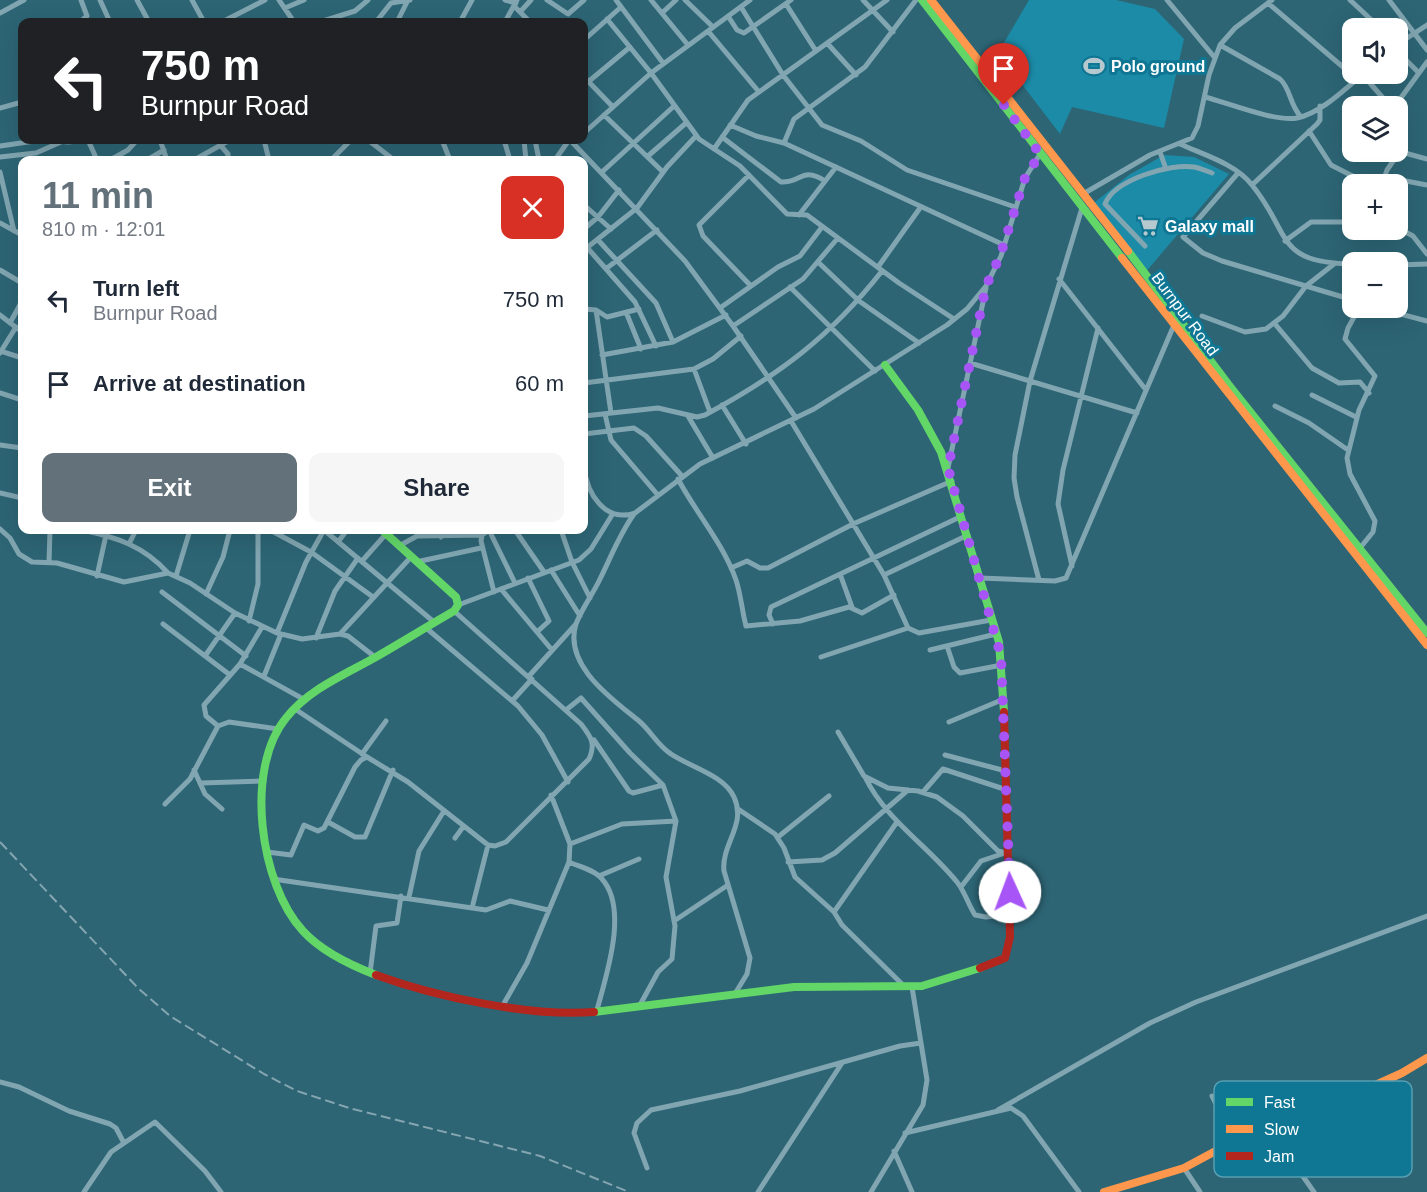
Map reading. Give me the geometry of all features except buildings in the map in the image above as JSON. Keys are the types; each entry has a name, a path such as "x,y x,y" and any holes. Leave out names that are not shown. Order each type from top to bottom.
{"street":[{"path":"0,13 24,0"},
{"path":"81,0 88,11 85,18"},
{"path":"100,0 108,18"},
{"path":"137,0 147,18"},
{"path":"192,0 202,18"},
{"path":"230,18 265,0"},
{"path":"279,0 291,18"},
{"path":"285,8 304,0"},
{"path":"333,18 355,11 368,0"},
{"path":"462,18 472,0"},
{"path":"505,0 516,3"},
{"path":"520,12 531,0"},
{"path":"546,0 568,15 582,1"},
{"path":"616,0 663,63"},
{"path":"651,0 688,45"},
{"path":"662,13 676,0"},
{"path":"685,0 759,92"},
{"path":"864,0 893,32"},
{"path":"714,149 742,107 759,92 887,0"},
{"path":"784,143 794,120 856,75 893,32 916,0"},
{"name":"Burnpur Road","path":"922,0 968,53 1040,154 1078,195 1083,206 1174,325 1427,645"},
{"path":"931,0 968,53 1078,195 1427,633"},
{"path":"1167,0 1215,58"},
{"path":"1350,0 1369,18"},
{"path":"1389,0 1427,50"},
{"path":"378,18 389,2 409,1 399,18"},
{"path":"728,16 737,30 744,33 789,2 816,51"},
{"path":"1078,195 1192,138 1198,126 1220,45 1235,28 1270,2 1342,65"},
{"path":"516,3 520,12 527,18"},
{"path":"508,18 516,3"},
{"path":"588,129 663,63 745,3 755,27 783,75 809,109 829,130 861,141 907,170 1015,207"},
{"path":"588,36 621,7"},
{"path":"607,19 651,73 673,107 696,136 734,161 787,214 807,215 880,269 954,319"},
{"path":"1408,38 1427,25"},
{"path":"827,43 856,75"},
{"path":"1220,45 1280,79 1286,87 1291,105 1301,117"},
{"path":"588,78 630,47"},
{"path":"1408,62 1418,72"},
{"path":"1402,96 1427,62"},
{"path":"588,81 613,107"},
{"path":"1205,97 1280,117 1301,117 1349,84"},
{"path":"1371,84 1382,96"},
{"path":"0,108 18,103"},
{"path":"1252,185 1320,120 1320,106"},
{"path":"602,172 673,107"},
{"path":"604,115 663,172"},
{"path":"648,156 686,123"},
{"path":"730,125 756,136 784,143 1004,245"},
{"path":"1309,131 1332,165 1349,174"},
{"path":"588,246 637,208 663,172 696,136"},
{"path":"722,137 781,182 807,174 815,175 825,181"},
{"path":"0,146 18,143"},
{"path":"0,157 36,153 56,144"},
{"path":"118,156 133,144"},
{"path":"162,144 166,156"},
{"path":"202,156 224,144"},
{"path":"335,156 347,144"},
{"path":"373,144 389,156"},
{"path":"558,156 569,144"},
{"path":"1180,144 1238,173 1252,185 1286,241 1302,256 1342,264"},
{"path":"221,146 228,156"},
{"path":"154,156 164,150"},
{"path":"1160,152 1166,169"},
{"path":"1386,174 1393,160 1402,152 1427,159"},
{"path":"948,468 986,286 1004,245 1025,178 1040,154"},
{"path":"588,161 620,190 657,230 726,315 770,378 873,559 885,575 908,628 919,633 991,620"},
{"path":"799,215 836,167"},
{"path":"1145,246 1105,204 1114,191 1155,171 1194,167 1212,173"},
{"path":"0,172 14,231"},
{"path":"1238,173 1183,237 1203,253 1222,261 1342,297"},
{"path":"748,176 699,225 703,236 751,286"},
{"path":"1408,183 1427,185"},
{"path":"588,226 620,190"},
{"path":"1039,580 1014,478 1015,455 1030,381 1059,279 1083,206"},
{"path":"588,208 611,229"},
{"path":"588,416 658,408 697,417 770,378 831,330 859,301 920,208"},
{"path":"1286,241 1311,222 1342,222"},
{"path":"0,223 18,233"},
{"path":"720,308 778,267 800,256 822,227"},
{"path":"607,268 657,230"},
{"path":"1408,233 1413,236 1427,254"},
{"path":"734,326 790,287 818,262 837,238"},
{"path":"598,240 656,303 673,342"},
{"path":"588,251 607,268 639,309 656,346"},
{"path":"818,262 859,301 919,343"},
{"path":"1202,316 1245,333 1256,333 1275,324 1305,286 1334,264"},
{"path":"1408,265 1427,264"},
{"path":"0,270 18,281"},
{"path":"1059,279 1146,390"},
{"path":"736,992 747,974 750,958 728,885 724,858 737,826 738,808 729,788 669,753 640,722 603,691 578,656 574,633 577,623 619,538 635,513 657,494 713,458 794,419 885,365 954,319 986,286"},
{"path":"790,287 875,371"},
{"path":"588,309 596,310 607,317 639,309"},
{"path":"596,310 606,379 607,431 616,447 657,494"},
{"path":"18,312 0,352 18,357"},
{"path":"626,312 642,349"},
{"path":"0,315 18,329"},
{"path":"602,355 673,342 726,315"},
{"path":"1408,316 1427,321"},
{"path":"1354,318 1345,339 1374,372 1374,382 1356,417 1353,440 1347,458 1350,474 1376,521 1373,532 1360,548"},
{"path":"1275,324 1312,368 1339,383 1360,382 1369,393"},
{"path":"980,578 1060,581 1066,578 1174,325"},
{"path":"1072,567 1058,504 1080,395 1098,328"},
{"path":"588,381 694,369 713,359 741,336"},
{"path":"970,363 1137,413"},
{"path":"612,515 591,549 572,562 456,608 375,657 340,675 305,700 278,729 269,752 262,796 267,852 272,879 283,905 315,944 370,974 400,984 538,1012 567,1013 736,992 824,985 908,986 954,976 1005,958 1011,914 1006,854 1007,790 1004,699 1002,665 996,634 948,468 926,422 885,365"},
{"path":"694,369 710,412"},
{"path":"0,393 18,399"},
{"path":"1312,395 1356,417"},
{"path":"722,405 746,444"},
{"path":"1275,406 1309,423 1348,450"},
{"path":"688,416 713,458"},
{"path":"588,433 626,428 640,431 680,478 697,515 710,527 730,568 740,593 746,626 809,619 852,607"},
{"path":"0,445 18,447"},
{"path":"588,481 598,504 612,515 623,517 635,513"},
{"path":"730,568 747,561 760,568 768,568 853,524 951,481"},
{"path":"0,493 18,497"},
{"path":"773,624 770,615 771,607 962,516"},
{"path":"0,529 27,560 37,563 49,562 124,582 168,573"},
{"path":"49,562 50,534"},
{"path":"101,534 153,556 168,573 262,627 279,634 316,638 340,634 348,636 375,657"},
{"path":"129,544 134,534"},
{"path":"176,576 189,534"},
{"path":"206,594 222,557 229,534"},
{"path":"249,621 257,597 258,534"},
{"path":"277,534 311,552 373,597"},
{"path":"264,676 311,552 322,534"},
{"path":"329,534 434,622"},
{"path":"338,542 344,534"},
{"path":"316,638 327,606 345,575 382,534"},
{"path":"386,534 456,597 456,608 566,710 592,739 628,791 633,793 663,785"},
{"path":"399,546 419,534"},
{"path":"440,537 445,534"},
{"path":"492,534 515,583"},
{"path":"519,534 544,572"},
{"path":"562,534 572,562 590,598"},
{"path":"97,576 106,535"},
{"path":"417,536 482,535 481,548 494,592"},
{"path":"885,575 968,535"},
{"path":"340,634 387,582 413,559 481,548"},
{"path":"550,570 580,616"},
{"path":"840,574 852,607 862,613 894,595"},
{"path":"528,578 549,621 537,632"},
{"path":"501,589 552,650"},
{"path":"162,592 246,656"},
{"path":"205,656 235,613"},
{"path":"512,701 552,650 577,623"},
{"path":"163,624 230,675"},
{"path":"218,726 207,716 204,705 246,656 262,627"},
{"path":"425,627 512,701 542,735 568,782"},
{"path":"821,657 908,628"},
{"path":"930,650 996,634"},
{"path":"947,646 954,666 960,673 1002,665"},
{"path":"240,664 305,700"},
{"path":"566,710 581,698 630,753 663,785 676,821 666,877 674,921 672,959 658,972 640,1005"},
{"path":"949,722 1004,699"},
{"path":"295,709 365,755 393,770 463,827 488,845 495,846 506,842 589,759 594,749 592,739"},
{"path":"267,852 291,855 301,828 309,825 321,831 328,822 356,767 386,721"},
{"path":"165,804 184,786 218,726 229,722 278,729"},
{"path":"838,732 874,796 961,887 975,915 986,917 1011,914"},
{"path":"945,755 1006,771"},
{"path":"923,792 943,769 1007,790"},
{"path":"194,770 205,794 222,809"},
{"path":"328,822 355,837 365,837 393,770"},
{"path":"864,776 879,785 923,792 937,797 955,809 1006,854"},
{"path":"201,783 264,781"},
{"path":"788,862 828,857 908,790"},
{"path":"503,1005 526,963 569,862 570,844 551,795"},
{"path":"778,837 829,796"},
{"path":"738,808 778,837 795,877 834,912 842,925 908,986 926,1072 925,1097 872,1192"},
{"path":"409,897 419,851 444,811"},
{"path":"570,844 622,824 676,821"},
{"path":"834,912 897,822"},
{"path":"455,838 463,827"},
{"path":"472,908 488,845"},
{"path":"961,887 981,861 1006,854"},
{"path":"599,876 639,859"},
{"path":"569,862 599,876 610,891 614,909 614,941 597,1010"},
{"path":"272,879 409,897 486,910 510,901 548,910"},
{"path":"674,921 728,885"},
{"path":"370,974 376,926 397,923 401,896"},
{"path":"998,1110 1150,1023 1186,1006 1427,916"},
{"path":"648,1168 634,1134 637,1123 651,1110 740,1091 921,1043"},
{"path":"1384,1081 1427,1058"},
{"path":"758,1192 842,1063"},
{"path":"0,1082 19,1087 69,1111 110,1124 116,1128 124,1143"},
{"path":"1212,1096 1214,1100"},
{"path":"905,1133 1011,1108 1019,1111 1079,1192"},
{"path":"84,1192 107,1156 151,1124 159,1124 205,1171 221,1192"},
{"path":"894,1151 912,1192"},
{"path":"1104,1192 1184,1168 1214,1152"},
{"path":"1184,1168 1200,1192"},
{"path":"1303,1177 1314,1192"}],"shaded area":[{"name":"Polo ground","path":"1029,0 1116,0 1155,9 1184,39 1164,128 1072,107 1060,134 998,53"},
{"path":"1164,155 1194,157 1229,174 1144,274 1090,206 1129,175"}],"railway":[{"path":"0,842 138,988 170,1016 264,1074 297,1091 349,1108 540,1156 629,1192"}],"traffic: fast":[{"path":"922,0 1122,258"},
{"path":"1128,251 1228,384 1427,633"},
{"path":"885,365 918,410 941,452 999,642 1004,712"},
{"path":"376,975 328,952 303,931 288,911 276,885 268,857 263,826 262,796 265,766 273,740 295,708 328,683 454,611 458,605 456,597 386,534"},
{"path":"594,1012 794,987 922,986 980,968"}],"traffic: slow":[{"path":"931,0 1128,251"},
{"path":"1122,258 1427,645"},
{"path":"1384,1081 1427,1058"},
{"path":"1104,1192 1184,1168 1214,1152"}],"traffic: jam":[{"path":"980,968 1005,958 1010,937 1004,712"},
{"path":"376,975 427,991 484,1004 569,1013 594,1012"}],"place":[{"name":"Polo ground","path":"1094,66"},
{"name":"Galaxy mall","path":"1148,226"}],"route":[{"path":"1004,105 1040,154 1019,192 1000,256 986,286 948,468 999,642 1003,678 1010,892"}]}
